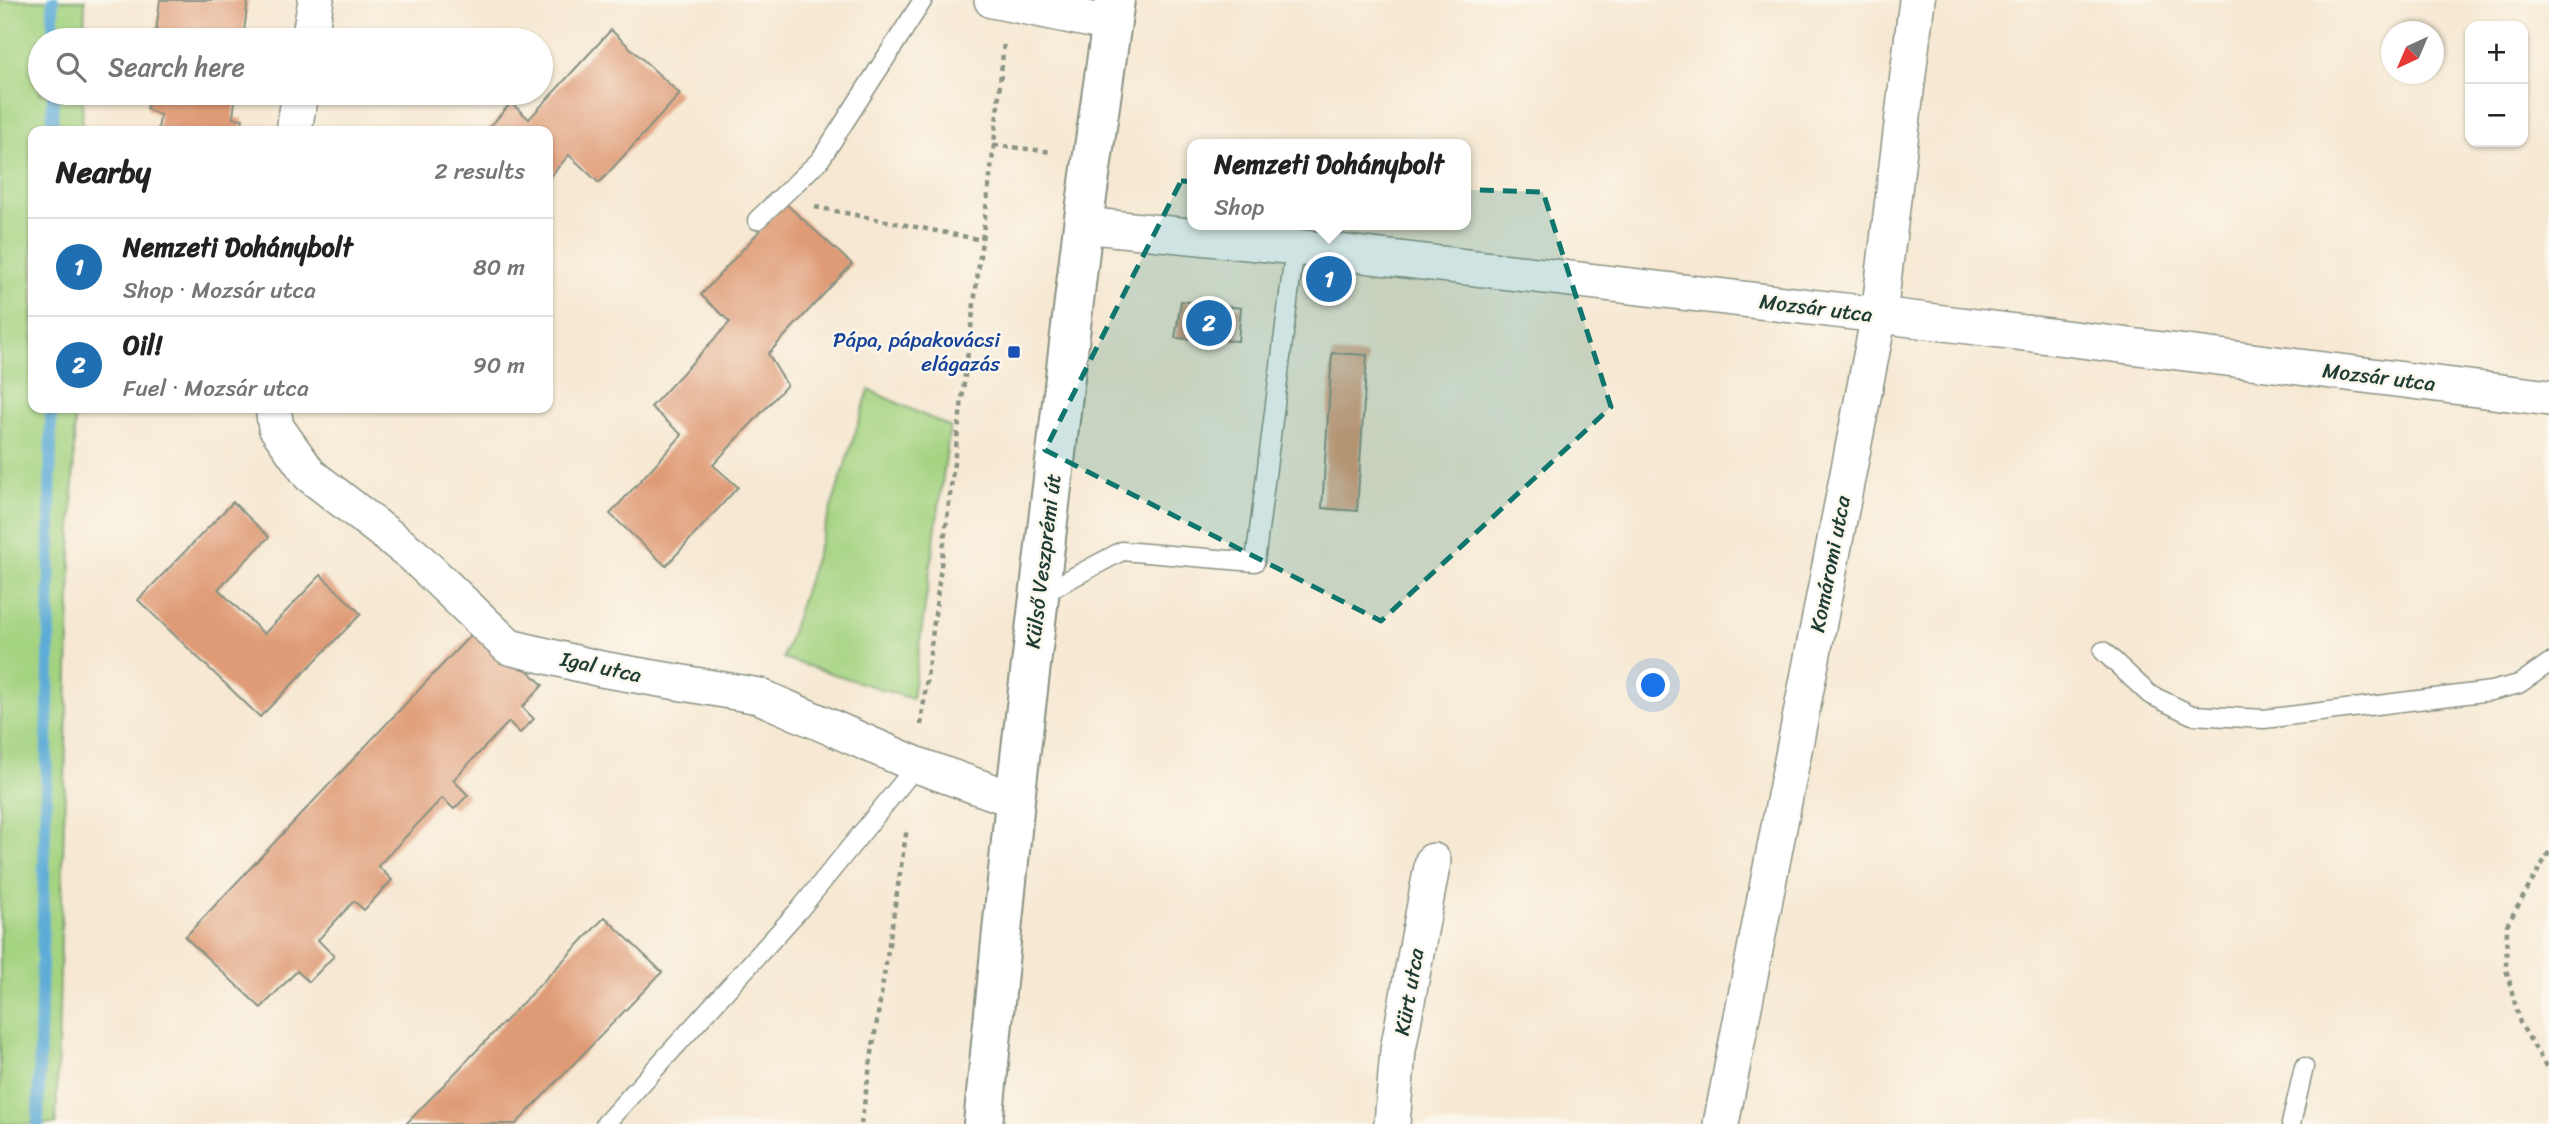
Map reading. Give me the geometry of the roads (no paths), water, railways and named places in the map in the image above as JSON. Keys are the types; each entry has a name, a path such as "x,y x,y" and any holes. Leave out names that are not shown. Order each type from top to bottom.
{"street":[{"path":"311,28 316,0"},
{"name":"Komáromi utca","path":"1721,1124 1879,315 1917,0"},
{"path":"1000,2 1113,12"},
{"name":"Külső Veszprémi út","path":"984,1124 1015,800 1038,596 1083,225 1113,12"},
{"path":"295,126 298,105"},
{"name":"Mozsár utca","path":"1083,225 1879,315 2549,398"},
{"name":"Igal utca","path":"274,413 276,428 310,475 412,554 509,647 601,669 759,696 916,765 1015,800"},
{"name":"Kürt utca","path":"1392,1124 1398,1050 1433,861"}],"lane":[{"path":"757,220 820,160 923,0"},
{"path":"1038,596 1122,551 1255,562 1294,247"},
{"path":"2103,651 2149,694 2193,715 2264,719 2491,691 2519,684 2549,663"},
{"path":"605,1124 800,909 916,765"},
{"path":"2291,1124 2304,1068"}],"waterway":[{"path":"53,0 53,28"},
{"path":"52,126 53,105"},
{"path":"38,1124 49,662 51,413"}],"place":[{"name":"Nemzeti Dohánybolt","path":"1329,279"},
{"name":"Oil!","path":"1209,323"},
{"name":"Pápa, pápakovácsi elágazás","path":"1014,352"}]}
